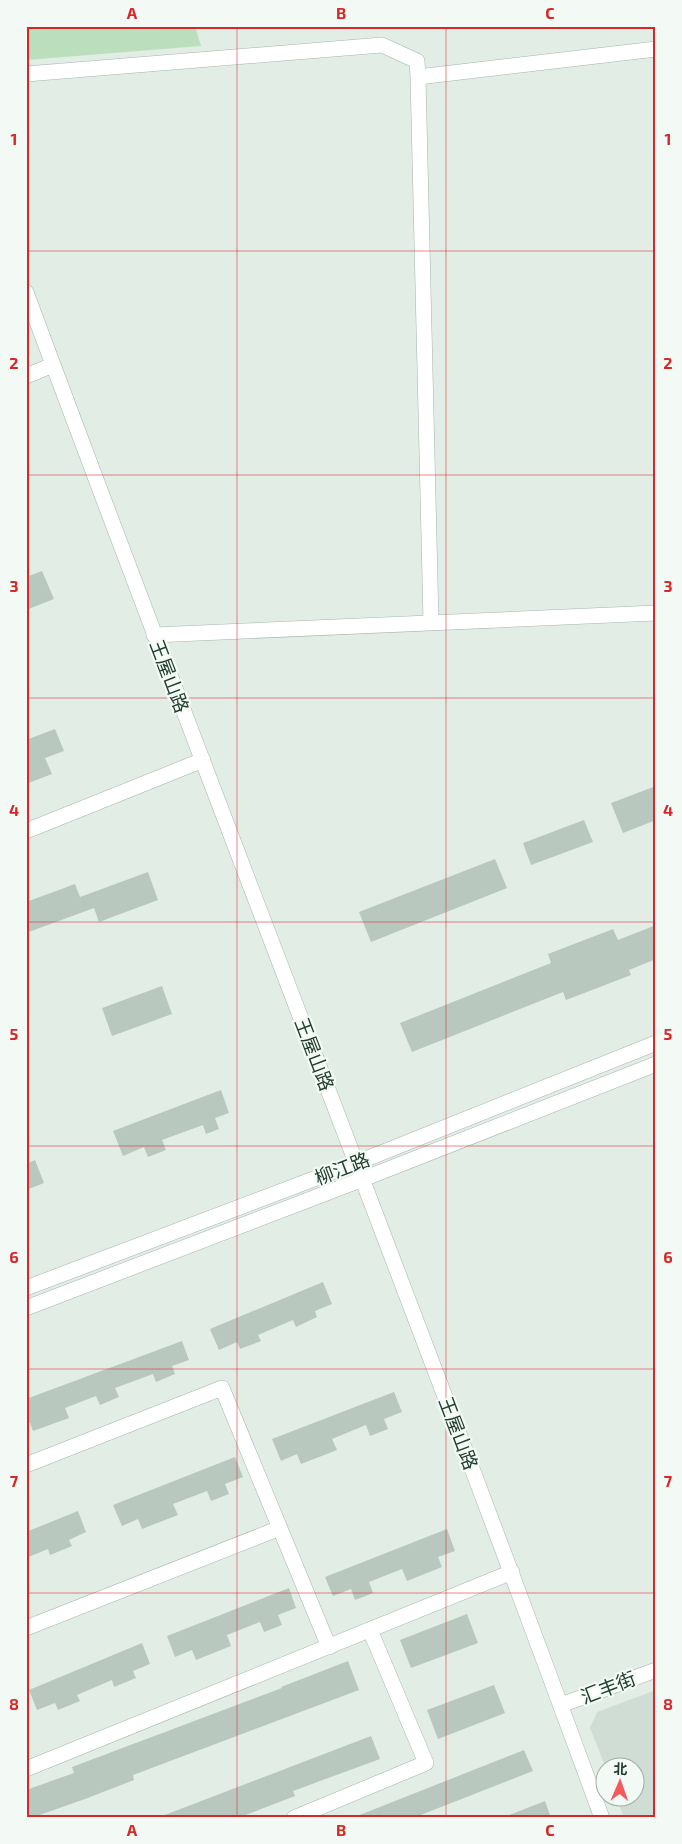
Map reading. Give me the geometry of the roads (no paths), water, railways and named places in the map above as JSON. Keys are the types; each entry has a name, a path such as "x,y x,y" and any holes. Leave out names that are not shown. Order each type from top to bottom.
{"street":[{"path":"26,74 382,45 417,61 431,622"},
{"path":"418,77 656,49"},
{"name":"王屋山路","path":"26,292 154,635 512,1572 602,1818"},
{"path":"26,376 54,365"},
{"path":"154,635 656,613"},
{"path":"26,831 203,760"},
{"name":"柳江路","path":"26,1288 356,1162 656,1043"},
{"name":"柳江路","path":"26,1308 656,1064"},
{"path":"26,1465 222,1388 329,1646"},
{"path":"26,1628 280,1528"},
{"path":"26,1769 512,1572"},
{"path":"294,1818 426,1763 370,1630"},
{"name":"汇丰街","path":"561,1705 656,1670"}]}
